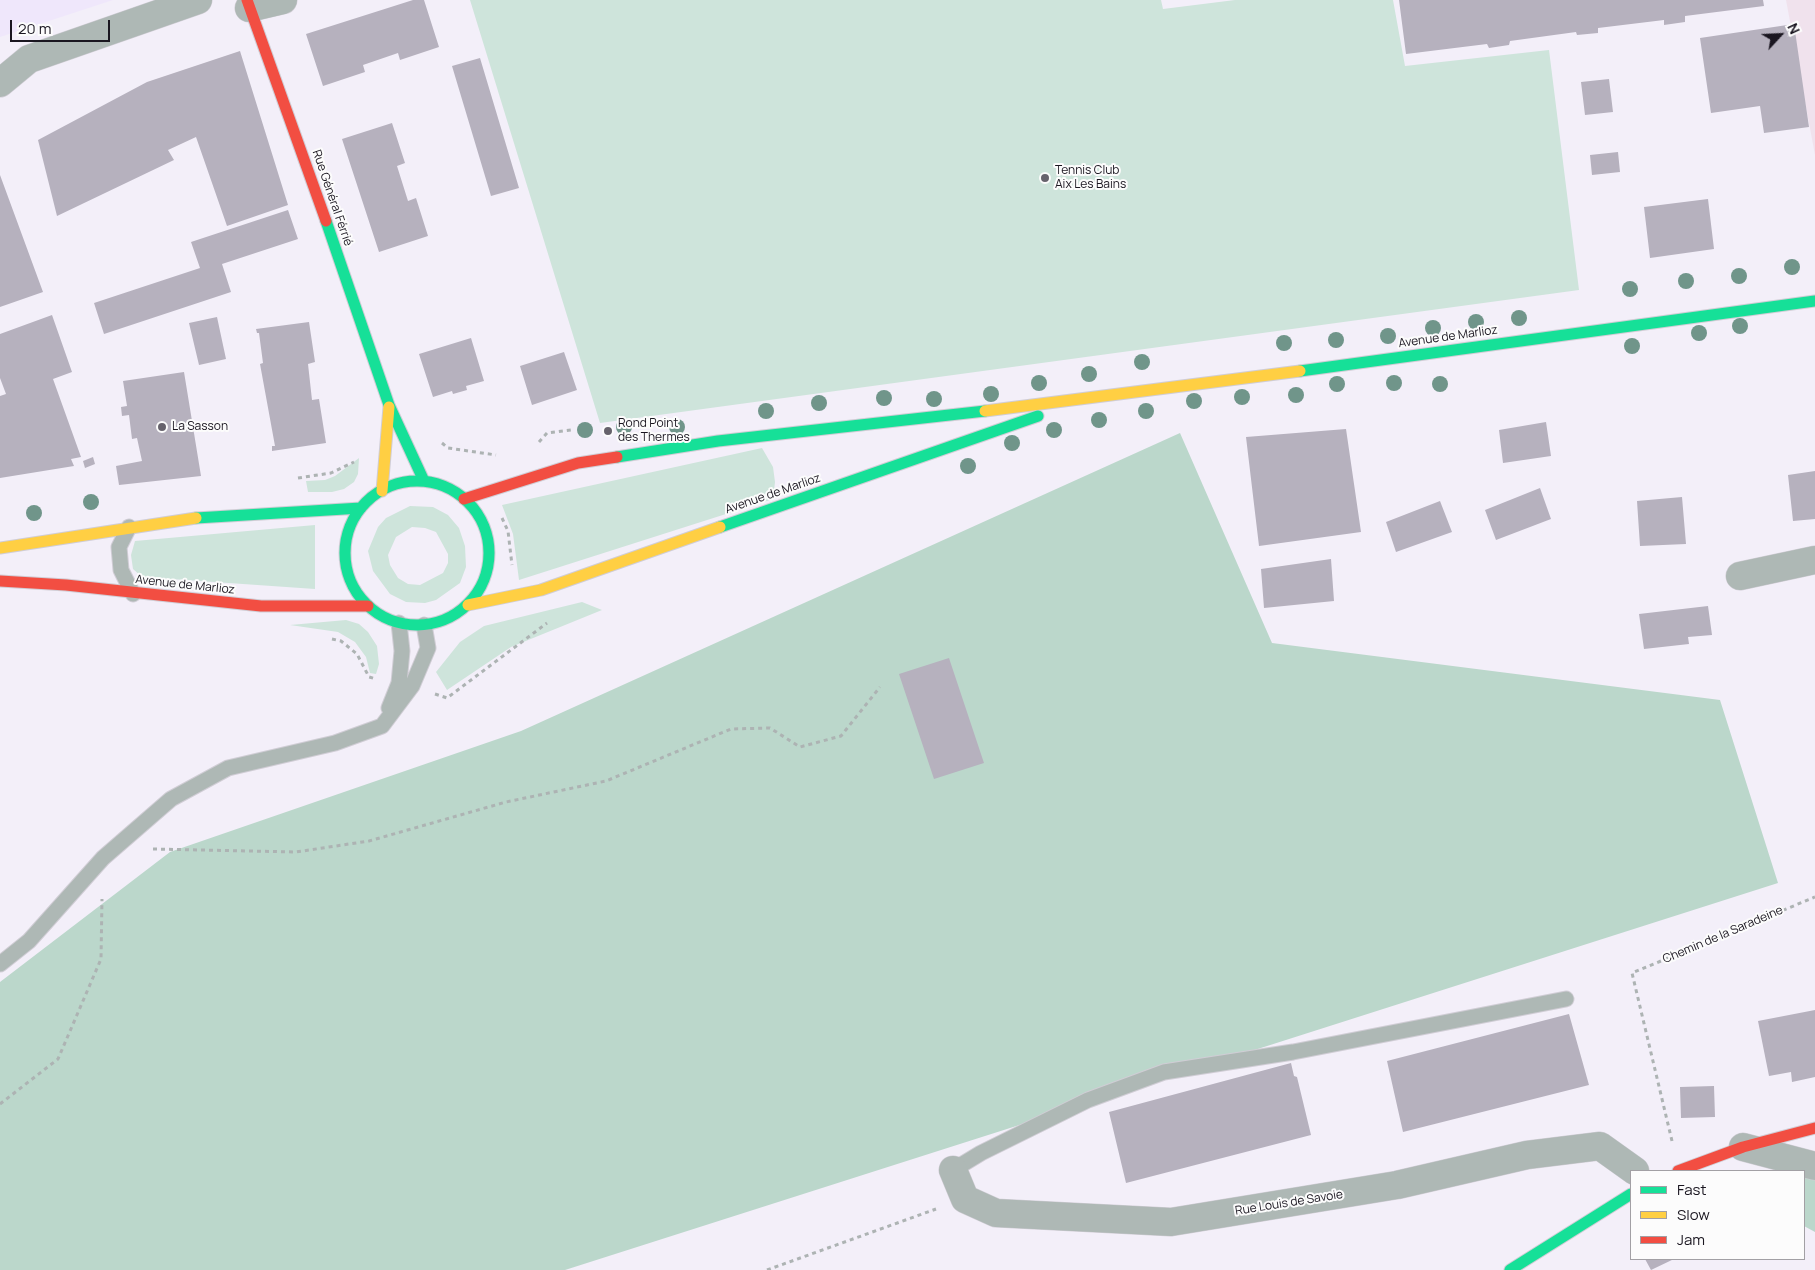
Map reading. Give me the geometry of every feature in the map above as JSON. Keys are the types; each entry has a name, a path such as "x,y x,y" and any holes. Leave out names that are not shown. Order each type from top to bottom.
{"main road":[{"name":"Rue Général Férrié","path":"248,4 293,126 389,406 424,481"},
{"name":"Avenue de Marlioz","path":"464,499 587,461 718,441 1084,400 1815,302"},
{"name":"Avenue de Marlioz","path":"468,605 541,590 1084,400"},
{"name":"Rue Général Férrié","path":"382,491 389,406"},
{"path":"424,481 451,490 464,499 479,517 488,539 489,562 482,585 468,605 448,619 424,625 399,623 383,616 368,606 354,589 347,569 346,548 350,527 361,508 382,491 402,483 424,481"},
{"path":"0,548 129,526 200,517 361,508"},
{"name":"Avenue de Marlioz","path":"0,581 66,585 133,594 261,606 368,606"},
{"path":"1681,1170 1743,1147 1815,1128"},
{"path":"1510,1270 1630,1195"}],"street":[{"path":"0,83 28,59 198,0"},
{"path":"248,4 283,0"},
{"path":"1740,576 1815,560"},
{"name":"Rue Louis de Savoie","path":"965,1199 996,1214 1171,1222 1397,1185 1528,1155 1600,1146 1634,1170"},
{"path":"1743,1147 1815,1166"},
{"path":"953,1170 965,1199"}],"lane":[{"path":"129,526 119,547 121,570 133,594"},
{"path":"382,726 399,683 402,651 399,623"},
{"path":"0,964 29,941 102,858 171,799 228,768 335,743 382,726 412,686 428,648 424,625"},
{"path":"953,1170 980,1153 1088,1100 1164,1072 1293,1052 1566,999"}],"path":[{"path":"401,432 416,425 448,448 497,455"},
{"path":"292,479 331,474 362,457 370,437 386,436"},
{"path":"499,511 508,531 513,560 511,574"},
{"path":"541,590 546,623"},
{"path":"412,686 447,698 546,623 555,620"},
{"path":"115,848 296,852 369,841 506,802 606,781 731,729 770,728 800,747 841,736 880,687"},
{"path":"0,1104 58,1059 101,959 102,858"},
{"name":"Chemin de la Saradeine","path":"1671,1138 1632,973 1815,897"},
{"path":"767,1270 965,1199"}],"shaded area":[{"path":"0,0 113,0 0,37"},
{"path":"1786,0 1815,0 1815,155"}],"green space":[{"name":"Tennis Club Aix Les Bains","path":"470,0 1161,0 1163,9 1235,0 1393,0 1405,66 1549,50 1579,290 600,423"},
{"path":"1180,433 1272,643 1720,700 1778,883 565,1270 0,1270 0,982 170,852 521,731"},
{"path":"762,448 773,467 775,482 773,499 519,580 513,534 502,505"},
{"path":"359,458 358,474 354,482 344,489 332,492 308,492 306,481 325,480 335,476"},
{"path":"410,506 433,507 448,515 459,528 465,546 466,567 460,583 436,600 425,603 406,602 390,594 373,571 368,551 378,527 386,518","holes":["412,527 425,528 436,532 448,554 448,563 443,573 420,585 408,584 398,578 390,565 388,555 396,537"]},
{"path":"315,525 315,589 142,577 133,569 131,555 135,541"},
{"path":"582,602 602,610 511,647 447,690 436,672 460,642 484,626"},
{"path":"346,620 359,624 368,632 377,646 379,664 376,674 370,673 366,657 355,642 338,632 290,625"},
{"path":"1815,1165 1815,1232 1805,1227 1805,1170"}],"building":[{"path":"413,0 424,0 439,47 400,60 398,53 363,65 365,72 323,86 306,34"},
{"path":"1399,0 1763,0 1764,6 1685,16 1685,22 1664,25 1664,20 1598,28 1598,33 1577,35 1576,32 1510,41 1509,45 1489,48 1487,44 1406,54"},
{"path":"1794,24 1809,127 1764,133 1760,106 1711,113 1700,38"},
{"path":"240,51 288,205 227,226 196,137 168,150 174,160 57,216 38,140 147,82"},
{"path":"480,58 519,188 491,196 452,66"},
{"path":"1609,79 1613,112 1585,115 1581,82"},
{"path":"392,123 405,163 397,166 408,201 416,198 428,236 379,252 342,139"},
{"path":"1618,152 1620,172 1592,175 1590,155"},
{"path":"0,175 43,292 0,307"},
{"path":"1708,199 1714,249 1650,258 1644,207"},
{"path":"288,210 298,239 222,264 231,292 104,334 94,303 200,268 191,242"},
{"path":"52,315 72,372 53,379 81,457 71,459 74,466 0,478 0,396 6,394 0,378 0,334"},
{"path":"217,317 226,359 199,365 189,323"},
{"path":"309,322 315,362 308,364 312,400 319,399 326,443 272,451 272,446 275,446 260,364 263,363 259,333 257,333 256,329"},
{"path":"471,338 484,381 466,386 467,390 453,394 452,391 433,397 419,354"},
{"path":"564,352 577,390 532,405 520,366"},
{"name":"La Sasson","path":"184,372 201,476 119,485 116,466 142,461 137,438 132,439 129,415 122,416 121,407 127,406 123,381"},
{"path":"1546,422 1551,456 1503,463 1499,430"},
{"path":"1346,429 1361,532 1259,546 1246,437"},
{"path":"93,457 95,464 85,468 83,461"},
{"path":"1815,471 1815,519 1793,521 1788,475"},
{"path":"1540,488 1551,519 1496,540 1485,510"},
{"path":"1682,497 1686,544 1640,546 1637,501"},
{"path":"1440,501 1452,532 1396,552 1386,522"},
{"path":"1331,559 1334,601 1264,608 1261,569"},
{"path":"1708,606 1712,635 1688,637 1689,644 1644,649 1639,614"},
{"path":"949,658 984,763 934,779 899,674"},
{"path":"1815,1010 1815,1077 1792,1082 1791,1072 1769,1076 1758,1021"},
{"path":"1569,1014 1589,1085 1403,1132 1387,1061"},
{"path":"1291,1063 1294,1076 1297,1077 1311,1135 1126,1183 1109,1112"},
{"path":"1714,1086 1715,1117 1681,1118 1680,1087"},
{"path":"1646,1260 1672,1260 1651,1270"}],"traffic: fast":[{"path":"326,221 389,405 424,481"},
{"path":"1300,371 1815,301"},
{"path":"617,457 718,441 985,411"},
{"path":"720,527 1038,416"},
{"path":"417,481 444,487 457,493 468,502 477,513 483,526 489,553 483,580 477,593 468,604 457,613 444,619 417,625 390,619 377,613 366,604 357,593 351,580 345,553 351,526 357,513 366,502 377,493 390,487 417,481"},
{"path":"196,518 361,508"},
{"path":"1510,1270 1630,1195"}],"traffic: slow":[{"path":"985,411 1300,371"},
{"path":"382,491 389,407"},
{"path":"0,548 196,518"},
{"path":"468,605 541,590 720,527"}],"traffic: jam":[{"path":"247,0 326,221"},
{"path":"464,499 578,463 617,457"},
{"path":"0,581 66,585 261,606 368,606"},
{"path":"1681,1170 1743,1147 1815,1128"}],"place":[{"name":"Tennis Club Aix Les Bains","path":"1045,178"},
{"name":"La Sasson","path":"162,427"},
{"name":"Rond Point des Thermes","path":"608,431"}]}
